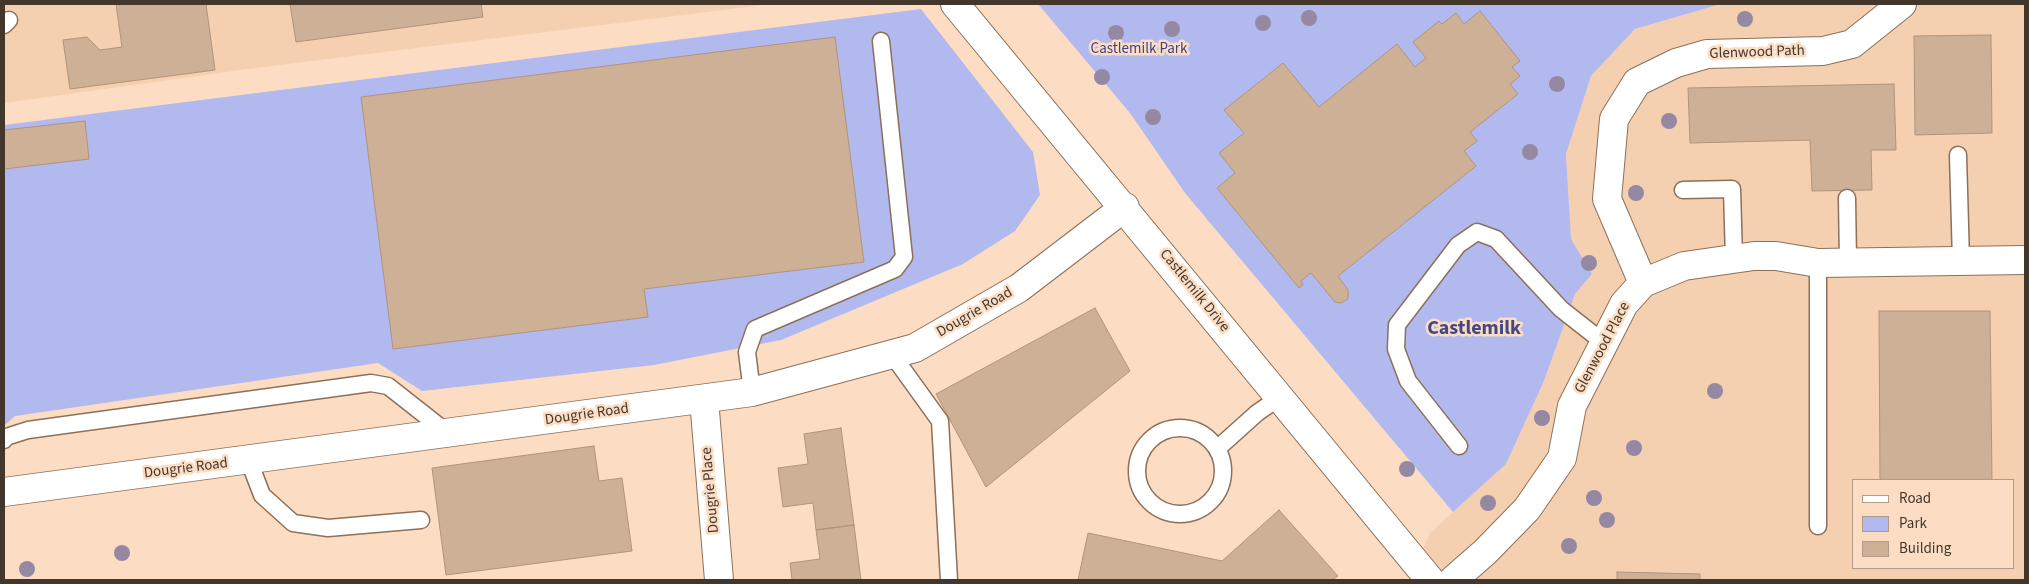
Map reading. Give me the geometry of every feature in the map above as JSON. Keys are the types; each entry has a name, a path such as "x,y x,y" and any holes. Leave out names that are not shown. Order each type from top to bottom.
{"street":[{"name":"Castlemilk Drive","path":"955,4 1125,207 1430,580"},
{"name":"Glenwood Path","path":"1643,283 1607,199 1614,118 1637,82 1676,63 1707,54 1823,51 1852,44 1902,4"},
{"name":"Dougrie Road","path":"4,492 249,461 752,392 915,348 1020,288 1125,207"},
{"name":"Glenwood Place","path":"1453,580 1485,552 1527,509 1562,458 1572,406 1624,304 1643,283 1684,266 1776,256 1818,263 2025,260"},
{"name":"Dougrie Place","path":"704,399 719,580"}],"lane":[{"path":"752,392 747,352 755,329 887,273 896,268 904,257 881,41"},
{"path":"1958,155 1961,261"},
{"path":"1683,190 1732,189 1734,260"},
{"path":"1846,198 1848,262"},
{"path":"1459,446 1408,380 1396,349 1398,325 1458,245 1477,232 1496,240 1561,309 1603,342"},
{"path":"1818,263 1818,526"},
{"path":"891,353 940,421 949,580"},
{"path":"4,440 6,437 28,430 371,383 388,386 450,434"},
{"path":"1218,448 1257,413 1280,396"},
{"path":"1178,426 1201,432 1218,448 1224,470 1219,492 1202,509 1180,515 1158,510 1142,494 1135,472 1141,450 1156,433 1178,426"},
{"path":"249,461 262,495 293,523 328,528 421,520"}],"shaded area":[{"path":"4,4 771,4 248,69 4,103"},
{"path":"1721,4 2025,4 2025,580 1409,580 1430,533 1506,464 1544,381 1575,294 1592,274 1571,239 1566,154 1591,76 1635,29"}],"green space":[{"name":"Castlemilk Park","path":"1038,4 1721,4 1635,29 1591,76 1566,154 1571,239 1592,274 1575,294 1544,381 1506,464 1453,512 1185,193 1130,113"},
{"path":"921,9 1033,152 1040,195 1015,231 963,264 781,340 654,365 422,391 378,363 15,416 4,426 4,125"}],"building":[{"path":"116,4 206,4 215,70 70,89 63,40 87,37 100,50 122,47"},
{"path":"290,4 481,4 483,17 296,42"},
{"path":"1480,11 1520,61 1512,67 1520,76 1510,84 1518,94 1470,132 1477,141 1464,151 1476,166 1338,276 1348,290 1348,299 1341,303 1335,302 1311,273 1301,281 1303,285 1299,288 1217,188 1235,173 1219,153 1244,133 1224,110 1283,63 1319,107 1397,44 1415,67 1426,58 1413,42 1439,21 1442,24 1456,13 1464,24"},
{"path":"1991,35 1992,133 1915,135 1914,36"},
{"path":"835,37 864,262 644,289 648,317 393,349 361,97"},
{"path":"1894,84 1896,150 1871,150 1872,190 1812,191 1810,140 1690,143 1688,88"},
{"path":"85,121 89,159 4,169 4,130"},
{"path":"1095,308 1130,371 986,487 936,394"},
{"path":"1879,311 1990,311 1992,479 1880,479"},
{"path":"841,428 854,525 816,530 813,503 783,507 778,468 808,464 804,434"},
{"path":"594,446 599,481 622,478 632,551 446,575 432,468"},
{"path":"1279,510 1338,576 1332,580 1078,580 1088,533 1222,561"},
{"path":"854,525 861,580 792,580 790,563 820,559 816,530"},
{"path":"1617,572 1700,574 1700,580 1617,580"}],"district":[{"name":"Castlemilk","path":"1474,330"}]}
